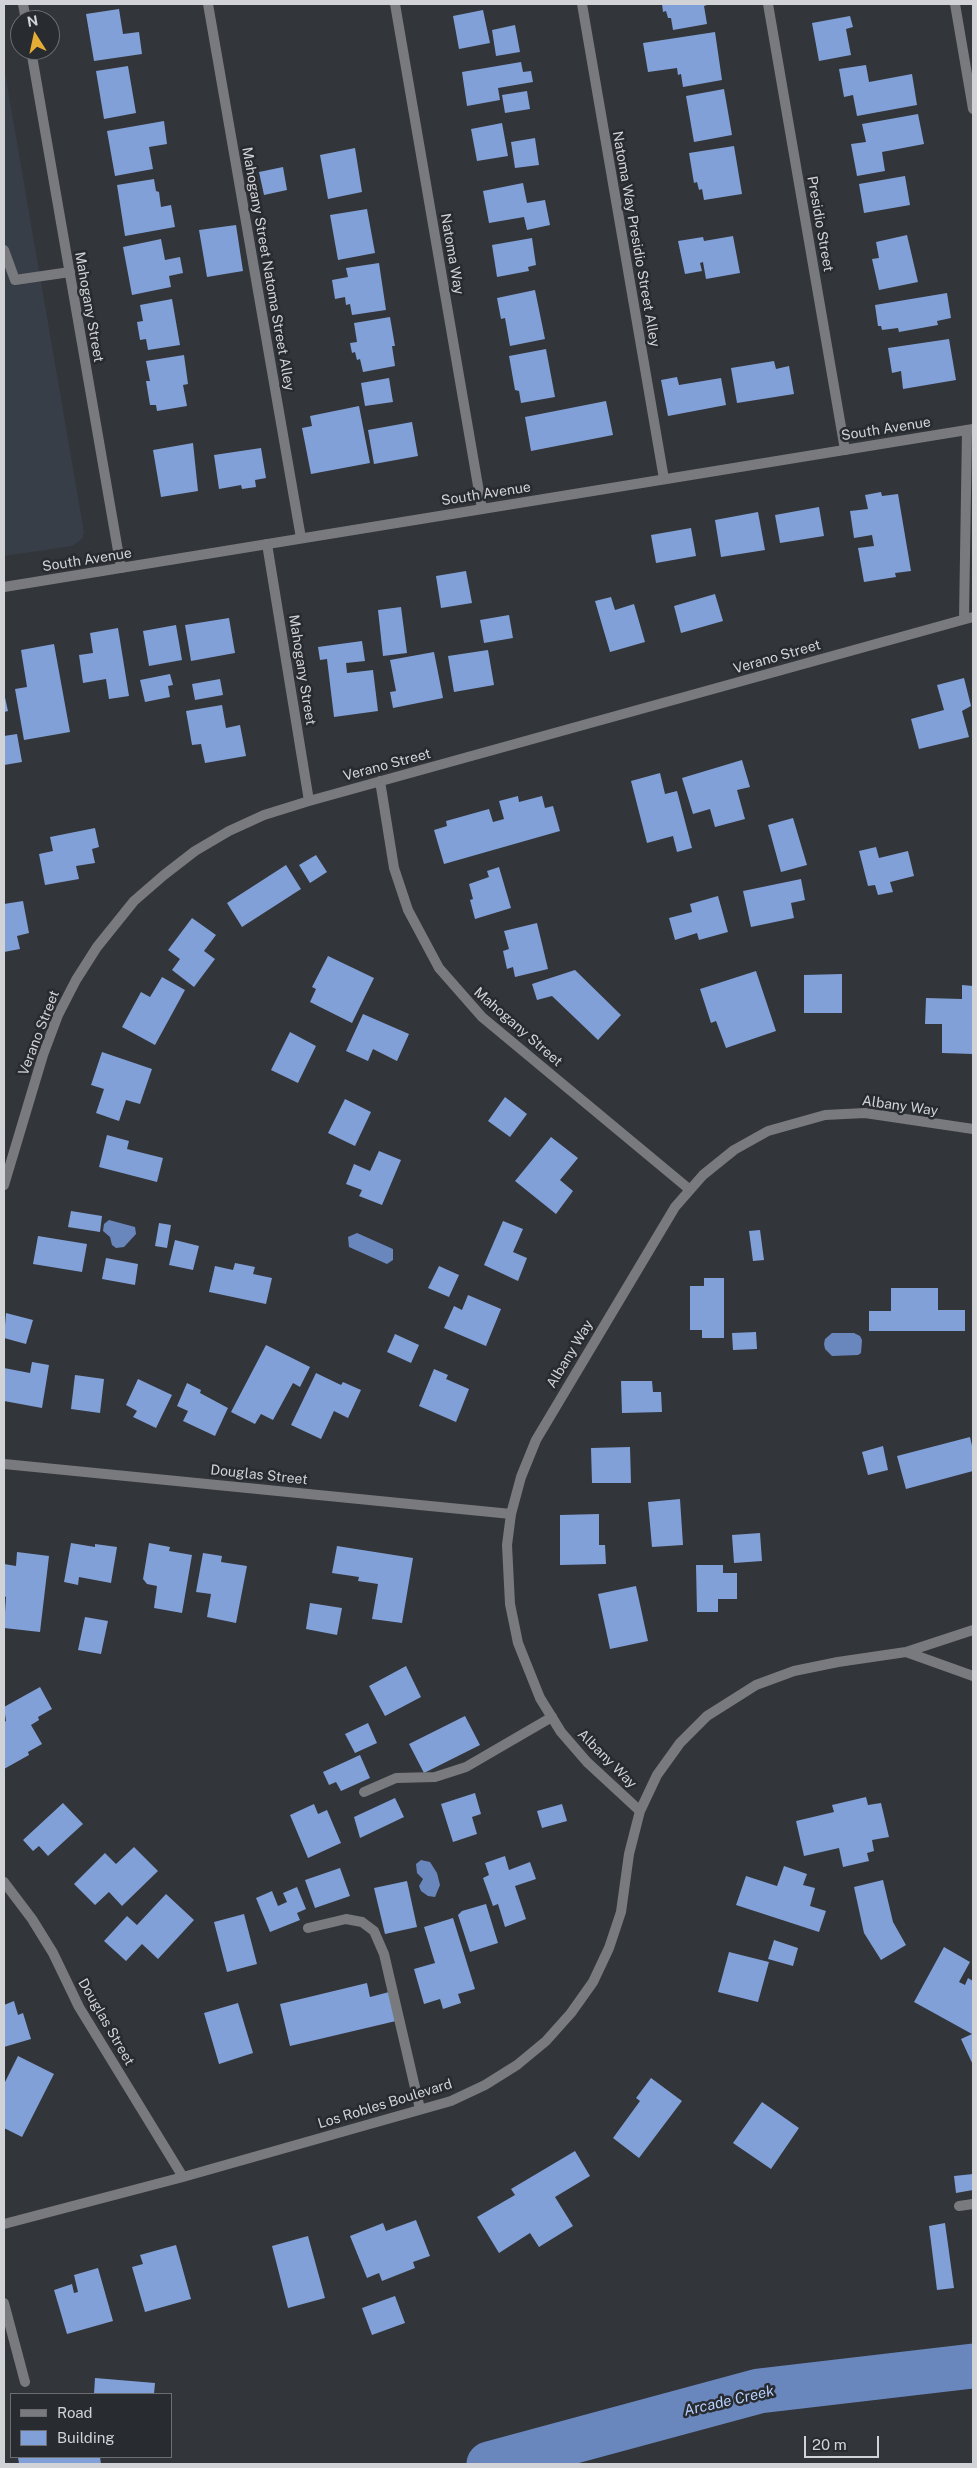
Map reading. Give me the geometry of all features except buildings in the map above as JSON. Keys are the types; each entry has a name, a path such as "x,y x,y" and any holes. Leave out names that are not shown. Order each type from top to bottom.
{"street":[{"name":"Mahogany Street Natoma Street Alley","path":"208,4 300,538"},
{"name":"Natoma Way","path":"395,4 482,509"},
{"name":"Natoma Way Presidio Street Alley","path":"582,4 664,480"},
{"name":"Presidio Street","path":"768,4 845,450"},
{"path":"955,4 973,109"},
{"name":"Mahogany Street","path":"33,60 121,568"},
{"path":"4,250 15,280 70,272"},
{"name":"South Avenue","path":"4,587 970,430"},
{"path":"968,618 970,430"},
{"name":"Mahogany Street","path":"267,544 309,801"},
{"name":"Verano Street","path":"4,1185 43,1055 58,1015 76,980 97,947 134,901 195,851 229,831 264,815 309,801 968,618"},
{"name":"Mahogany Street","path":"380,781 390,847 400,885 408,910 439,968 482,1017 689,1189"},
{"name":"Albany Way","path":"640,1811 587,1762 561,1732 540,1698 518,1643 510,1604 507,1565 511,1514 521,1477 545,1422 675,1207 689,1189 734,1150 768,1132 806,1119 825,1115 865,1113 973,1129"},
{"name":"Douglas Street","path":"4,1464 511,1514"},
{"name":"Los Robles Boulevard","path":"4,2224 183,2178 451,2100 485,2085 517,2065 546,2041 571,2013 593,1982 609,1948 621,1912 629,1854 640,1811 658,1775 680,1743 707,1716 756,1685 794,1672 838,1662 906,1652 973,1630"},
{"name":"Los Robles Boulevard","path":"906,1652 973,1676"},
{"path":"364,1792 396,1778 435,1777 466,1768 552,1717"},
{"name":"Douglas Street","path":"4,1882 48,1944 79,2007 183,2178"},
{"path":"308,1928 346,1919 362,1922 374,1931 384,1954 420,2109"},
{"path":"959,2206 973,2204"},
{"path":"4,2303 25,2382"}],"shaded area":[{"path":"4,67 84,532 82,539 72,546 4,556"}],"water":[{"path":"109,1220 135,1227 136,1234 124,1247 116,1248 112,1245 110,1237 103,1231 104,1224"},
{"path":"357,1233 393,1249 393,1260 387,1264 349,1247 348,1237"},
{"path":"832,1333 854,1333 860,1336 862,1340 861,1353 858,1355 832,1356 825,1349 824,1344 825,1339"},
{"path":"421,1860 430,1862 437,1873 440,1885 435,1897 428,1896 421,1891 419,1886 423,1879 417,1873 416,1864"}],"waterway":[{"name":"Arcade Creek","path":"489,2464 759,2391 973,2366"}]}
